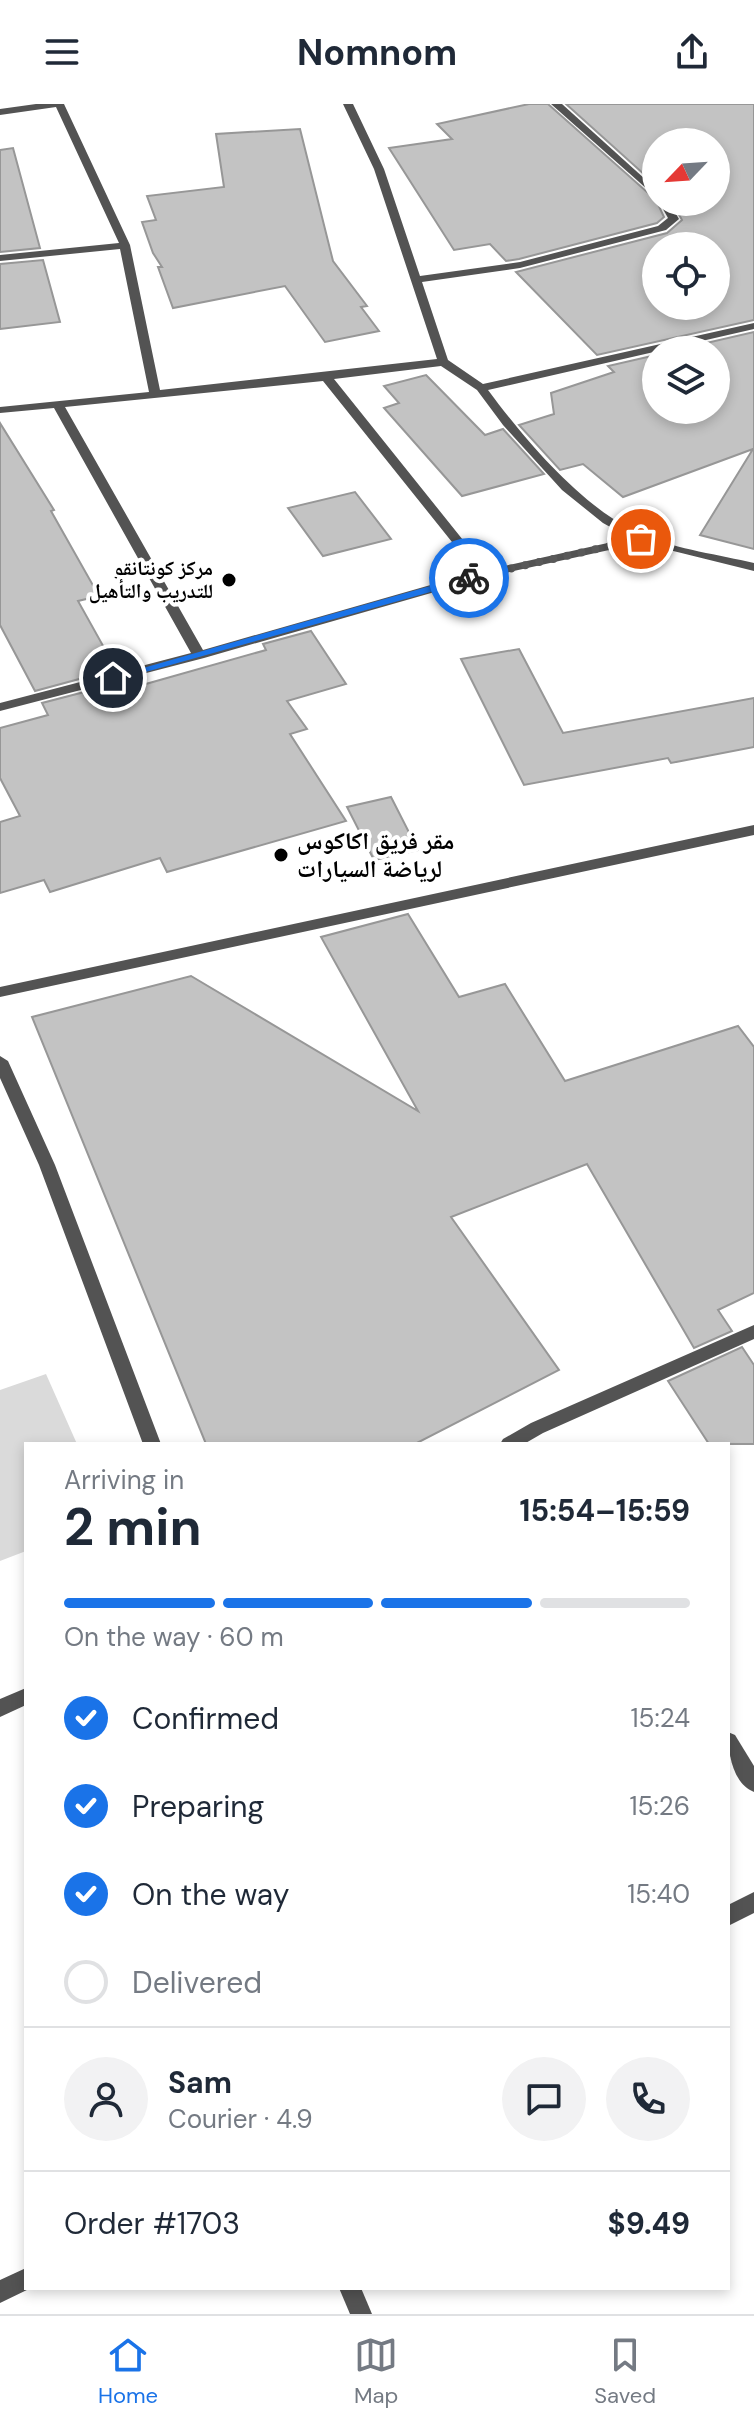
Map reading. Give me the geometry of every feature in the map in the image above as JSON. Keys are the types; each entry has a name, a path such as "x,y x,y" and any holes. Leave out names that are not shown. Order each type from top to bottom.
{"street":[{"path":"0,112 58,104 125,245 155,394"},
{"path":"348,104 379,169 443,362 481,388 507,423 587,506 641,539 754,567"},
{"path":"556,104 642,181"},
{"path":"417,280 520,265 662,228 674,219 672,216"},
{"path":"0,258 125,245"},
{"path":"481,388 754,326"},
{"path":"0,410 443,362"},
{"path":"326,377 484,574"},
{"path":"58,404 199,655"},
{"path":"0,707 199,655 484,574 641,539"},
{"path":"0,992 754,830"},
{"path":"0,1061 47,1165 151,1442"},
{"path":"512,1442 537,1428 754,1332"},
{"path":"537,1428 546,1442"},
{"path":"0,1708 24,1697"},
{"path":"730,1744 754,1783"},
{"path":"730,1915 754,1902"},
{"path":"0,2292 24,2280"},
{"path":"351,2290 361,2314"}],"shaded area":[{"path":"46,1374 76,1442 24,1442 24,1552 0,1561 0,1390"}],"building":[{"path":"529,104 548,104 642,188 642,216 664,217 657,223 519,259 506,261 490,244 454,250 389,148 452,139 437,124"},
{"path":"566,104 754,104 754,320 682,336 642,336 642,345 597,355 516,272 642,239 642,320 730,320 730,232 668,232 682,220 680,216 730,216 730,128 642,128 642,172"},
{"path":"300,129 333,261 367,306 361,307 379,331 325,342 285,286 173,308 158,267 162,267 153,253 142,222 156,220 147,196 224,187 216,134"},
{"path":"13,148 40,248 0,252 0,150"},
{"path":"43,260 60,322 0,329 0,264"},
{"path":"754,332 754,549 700,535 753,449 623,497 583,464 560,470 519,425 554,414 551,393 614,372 608,366 642,358 642,424 730,424 730,338"},
{"path":"426,375 485,435 503,429 544,474 462,496 384,408 399,403 384,386"},
{"path":"0,423 54,510 51,511 99,596 78,601 116,669 35,691 0,625"},
{"path":"355,492 391,539 323,556 288,508"},
{"path":"311,631 346,684 287,701 307,729 290,734 346,821 167,872 160,858 50,892 44,880 0,893 0,822 20,816 0,778 0,728 48,715 42,703 123,682 128,689 266,650 263,644"},
{"path":"519,649 563,733 754,698 754,747 671,763 668,758 524,785 461,659"},
{"path":"391,797 418,850 374,860 347,807"},
{"path":"408,914 459,997 505,984 565,1081 738,1026 754,1047 754,1293 718,1310 732,1331 694,1348 587,1164 451,1217 559,1370 419,1442 205,1442 32,1017 191,976 418,1111 321,937"},
{"path":"742,1347 754,1365 754,1444 708,1442 668,1381"}],"way so far":[{"path":"469,578 641,539"}],"place":[{"name":"مركز كونتانقو للتدريب والتأهيل","path":"229,580"},
{"name":"مقر فريق اكاكوس لرياضة السيارات","path":"281,855"}],"route":[{"path":"113,678 469,578"}]}
